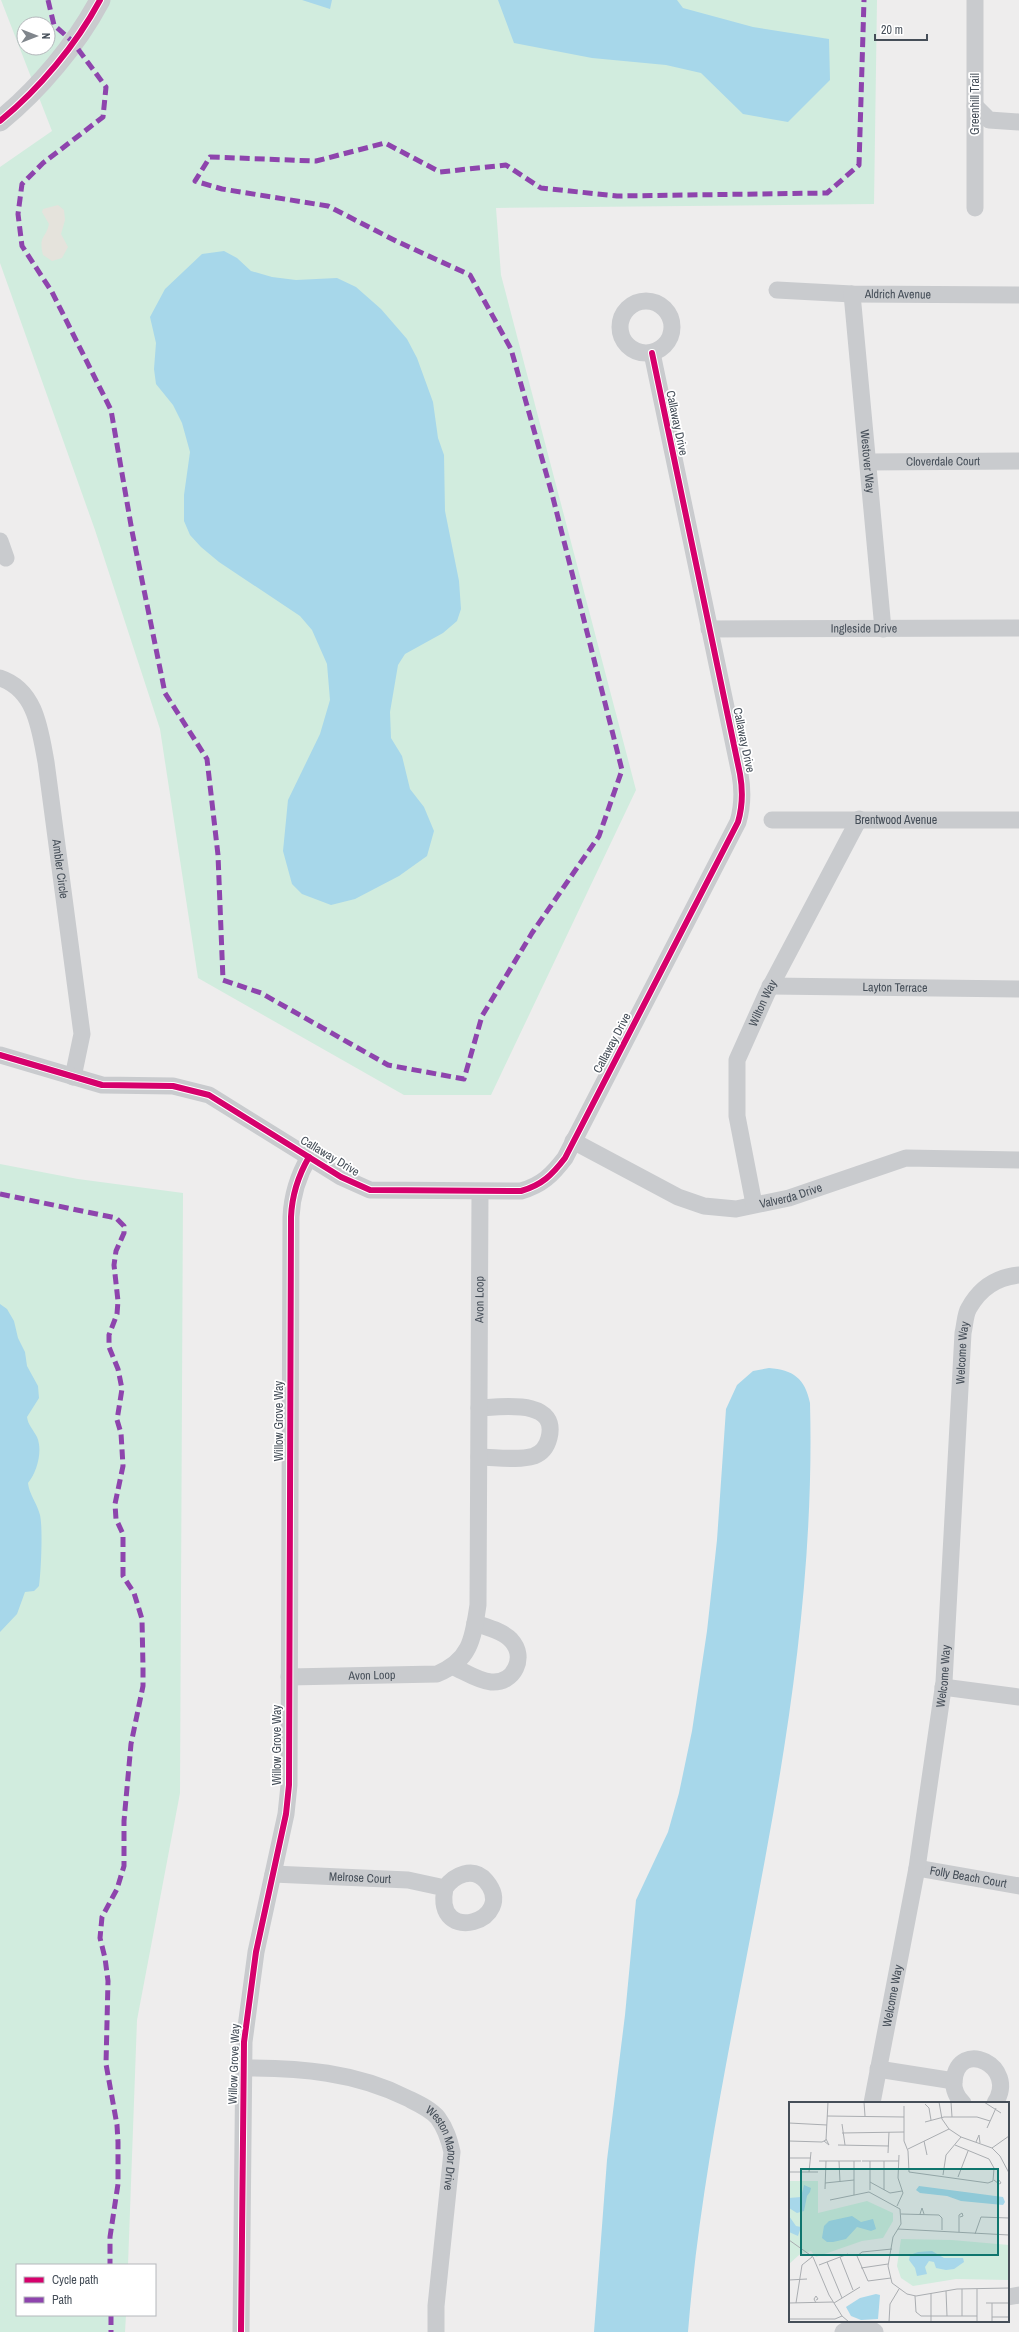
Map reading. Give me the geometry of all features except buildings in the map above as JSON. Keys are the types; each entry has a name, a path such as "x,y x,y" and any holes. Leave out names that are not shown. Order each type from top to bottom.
{"street":[{"path":"0,121 16,107 54,66 100,0"},
{"name":"Greenhill Trail","path":"975,0 975,208"},
{"path":"975,106 989,120 1019,122"},
{"name":"Aldrich Avenue","path":"777,290 852,294 1019,295"},
{"name":"Westover Way","path":"852,294 883,628"},
{"name":"Callaway Drive","path":"0,1055 102,1085 174,1086 209,1095 356,1185 370,1190 521,1192 534,1188 554,1173 573,1141 738,822 743,807 744,793 652,353"},
{"name":"Cloverdale Court","path":"868,462 1019,461"},
{"path":"0,542 6,558"},
{"name":"Ingleside Drive","path":"709,629 1019,628"},
{"name":"Ambler Circle","path":"0,678 11,681 29,699 38,723 46,762 82,1034 72,1076"},
{"name":"Wilton Way","path":"754,1204 737,1116 737,1060 770,986 859,819"},
{"name":"Brentwood Avenue","path":"772,820 1019,820"},
{"name":"Layton Terrace","path":"770,986 1019,989"},
{"name":"Valverda Drive","path":"573,1141 678,1197 704,1206 736,1209 754,1204 789,1198 906,1158 1019,1160"},
{"name":"Willow Grove Way","path":"241,2332 244,2068 247,2014 256,1952 286,1814 288,1785 292,1199 300,1173 309,1157"},
{"name":"Avon Loop","path":"289,1677 437,1674 454,1667 465,1654 474,1633 478,1605 480,1192"},
{"name":"Welcome Way","path":"872,2102 917,1868 943,1687 963,1332 968,1309 984,1288 1002,1277 1019,1275"},
{"path":"479,1408 532,1408 543,1414 549,1423 551,1433 546,1447 536,1455 479,1457"},
{"path":"454,1667 490,1682 504,1680 516,1668 518,1658 517,1648 511,1639 475,1623"},
{"path":"943,1687 1019,1697"},
{"name":"Folly Beach Court","path":"917,1868 1019,1886"},
{"name":"Melrose Court","path":"273,1874 408,1880 445,1888"},
{"path":"962,2102 957,2095 954,2081 956,2074 965,2062 980,2058 993,2063 999,2068 1004,2082 1003,2090 996,2102"},
{"name":"Weston Manor Drive","path":"244,2068 288,2068 342,2075 396,2092 422,2105 437,2116 447,2132 452,2152 438,2285 436,2332"},
{"path":"878,2068 954,2081"},
{"path":"1009,2297 1019,2295"},
{"path":"843,2332 851,2328 869,2327"}],"green space":[{"path":"1,0 877,0 874,204 496,208 501,275 636,790 491,1095 404,1095 198,978 160,729 95,530 0,263 0,167 52,131 23,56 56,56 56,16 16,16 16,39"},
{"path":"0,1164 78,1179 183,1193 180,1793 137,2020 128,2264 16,2264 16,2316 126,2316 125,2332 0,2332"}],"sand":[{"path":"58,205 64,210 65,220 61,234 68,247 62,258 52,261 43,255 41,244 49,224 42,212 43,209"}],"water":[{"path":"302,0 332,0 330,9"},
{"path":"498,0 677,0 683,8 753,27 829,39 830,80 788,122 743,114 701,73 666,65 592,58 514,43"},
{"path":"224,251 237,258 251,271 272,277 296,280 337,278 356,287 381,309 407,339 417,358 433,402 438,438 444,455 445,511 459,581 461,609 457,621 443,633 405,654 398,665 390,712 391,738 402,756 410,789 424,807 434,831 427,856 399,876 355,899 331,905 302,894 292,884 283,851 288,800 320,734 330,700 327,664 312,630 300,616 219,562 201,547 190,535 184,521 184,495 190,452 182,423 173,405 156,384 154,369 156,343 150,317 165,289 202,254"},
{"path":"0,1304 7,1309 14,1321 18,1338 25,1352 27,1366 38,1386 39,1398 27,1417 39,1443 39,1455 34,1473 28,1483 40,1515 42,1539 39,1586 34,1591 25,1592 17,1614 0,1632"},
{"path":"769,1368 785,1371 797,1377 805,1387 810,1403 809,1515 805,1571 794,1682 786,1738 711,2150 694,2271 688,2332 594,2332 607,2160 625,2015 636,1900 668,1832 679,1793 692,1731 707,1631 717,1540 726,1409 737,1385 753,1371"}],"marked path":[{"path":"48,0 54,25 72,41 106,87 103,117 43,163 22,184 18,214 22,246 52,292 111,410 132,531 165,693 207,759 218,855 223,980 261,993 388,1065 464,1079 482,1016 532,933 599,836 622,770 552,494 511,349 470,275 396,241 328,206 222,189 195,181 210,157 316,161 385,143 440,172 506,165 541,188 617,196 827,193 859,165 864,0"},
{"path":"0,1194 116,1218 124,1226 124,1233 116,1251 114,1265 118,1301 117,1314 109,1335 109,1347 118,1369 122,1389 117,1420 121,1433 123,1466 115,1504 116,1519 123,1534 123,1576 134,1593 142,1619 143,1686 131,1744 124,1821 124,1866 117,1889 102,1917 100,1938 105,1958 108,1981 106,2064 117,2125 118,2142 118,2184 110,2237 110,2264"},
{"path":"111,2316 111,2332"}],"cycle path":[{"path":"0,121 29,95 56,65 80,33 100,0"},
{"path":"0,1055 102,1085 173,1086 209,1095 341,1177 370,1190 521,1191 535,1186 546,1179 556,1169 565,1158 738,822 742,804 740,774 652,353"},
{"path":"241,2332 244,2042 256,1952 286,1814 289,1785 291,1217 296,1186 309,1157"}]}
